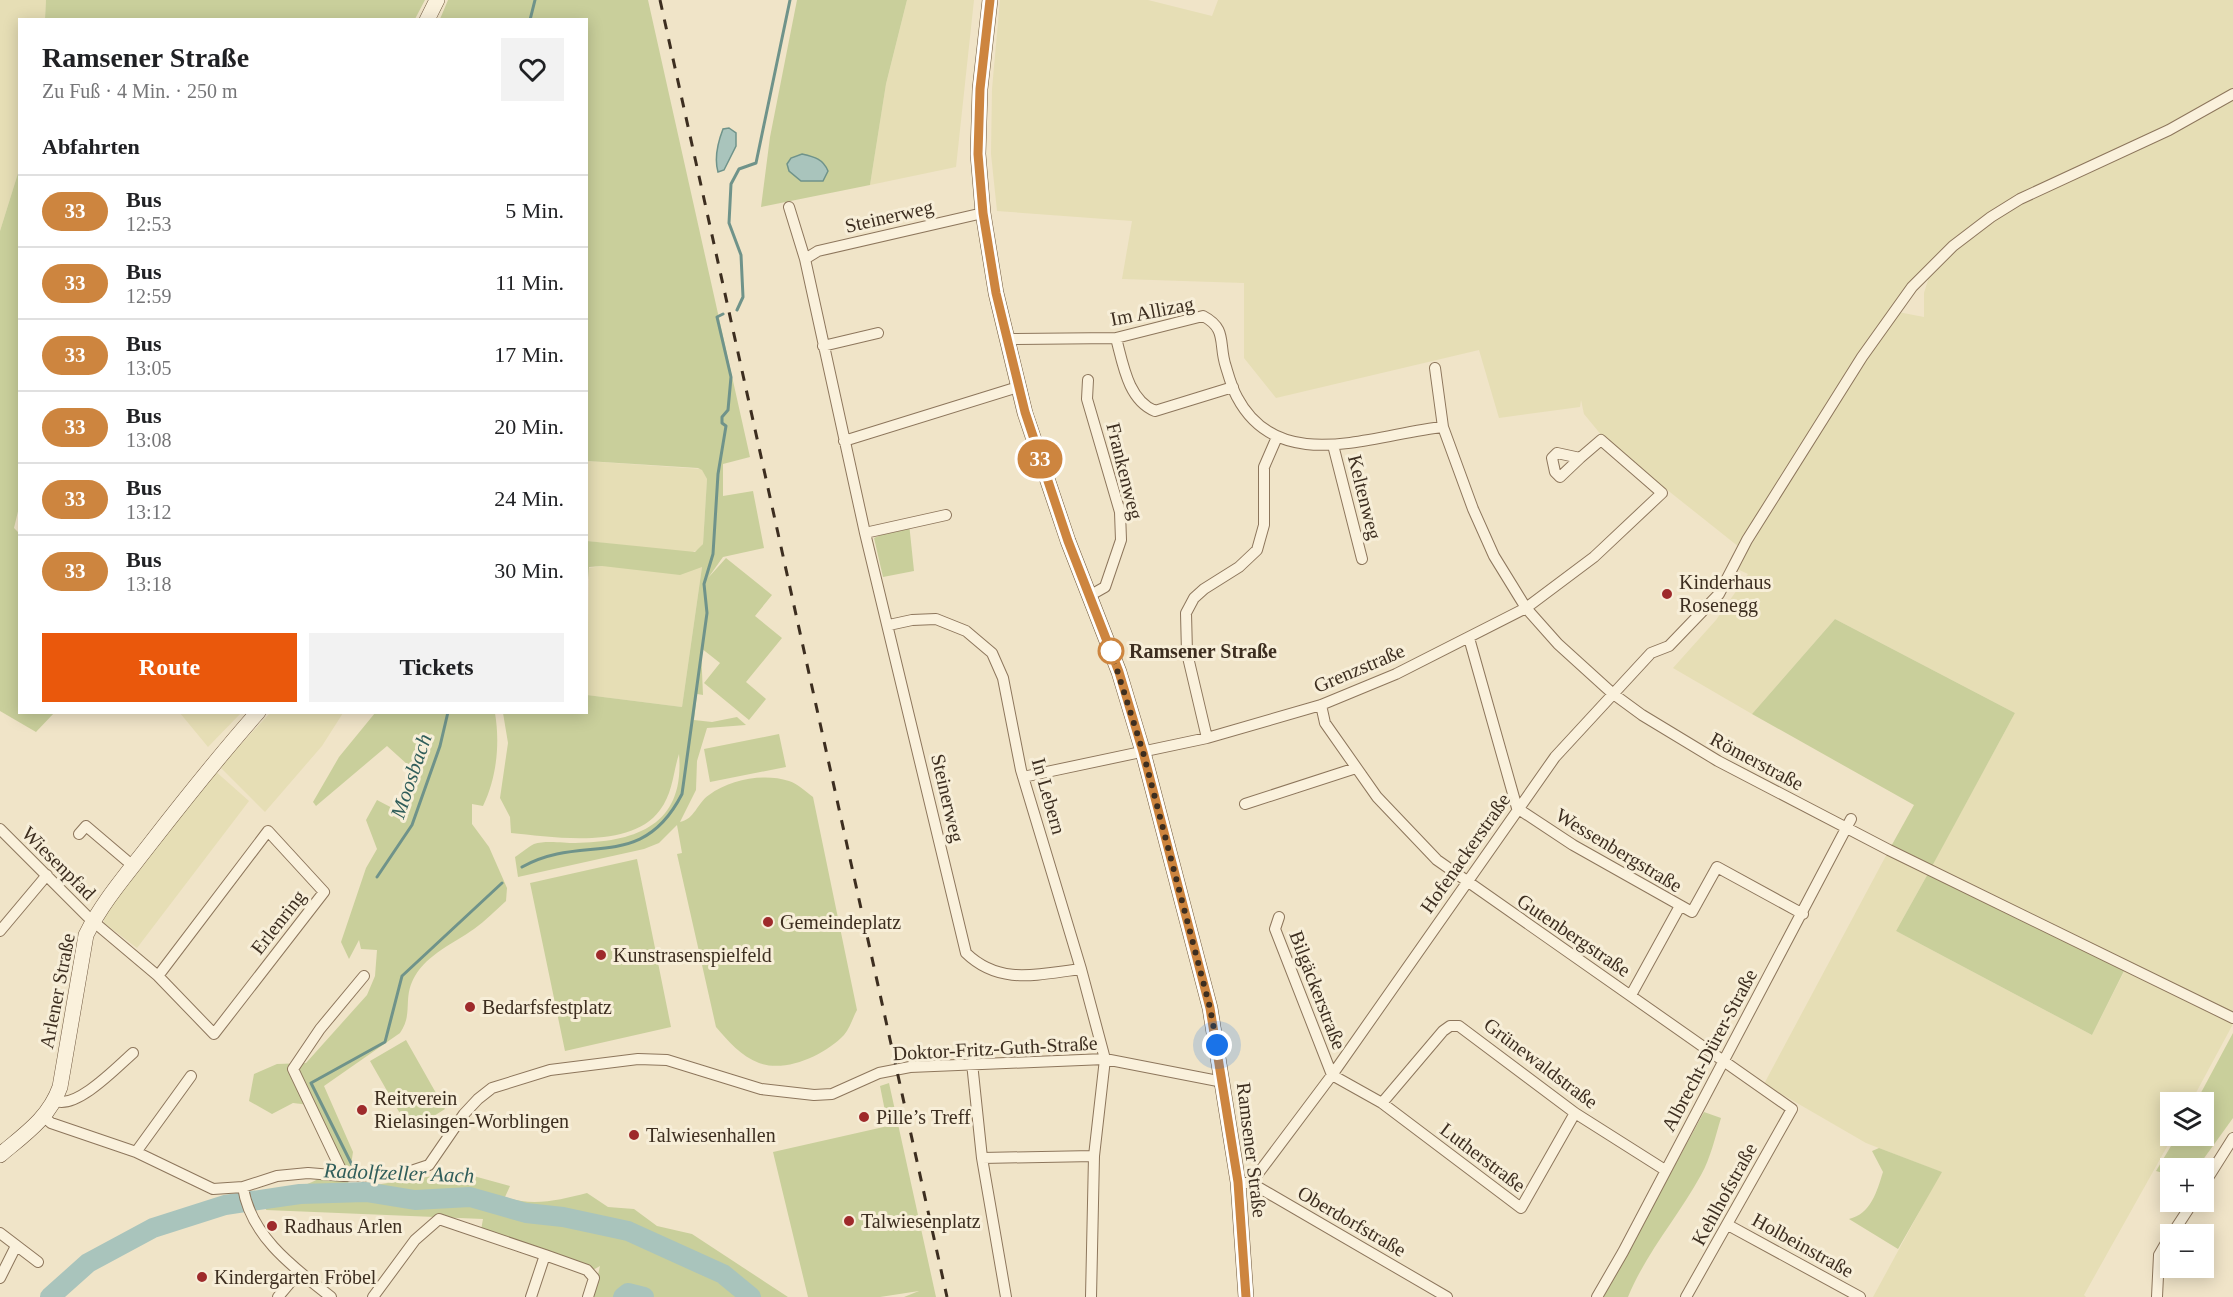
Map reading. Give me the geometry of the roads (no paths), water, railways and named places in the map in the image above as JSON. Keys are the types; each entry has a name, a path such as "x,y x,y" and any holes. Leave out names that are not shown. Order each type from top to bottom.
{"main road":[{"path":"428,18 437,0"},
{"name":"Ramsener Straße","path":"990,0 979,102 978,154 983,213 1006,339 1018,387 1047,479 1119,672 1143,752 1210,1008 1244,1183 1246,1297"},
{"name":"Arlener Straße","path":"0,1155 44,1117 56,1101 87,935 94,920 113,889 218,757 256,714"}],"street":[{"name":"Hofenackerstraße","path":"1244,1183 1332,1075 1517,808 1555,757 1651,653 1670,645 1719,594 1747,540 1868,348 1912,287 1953,246 1991,217 2020,200 2169,130 2233,94"},
{"name":"Steinerweg","path":"789,207 805,259 844,441 966,953 980,967 996,973 1028,975 1081,969"},
{"name":"Steinerweg","path":"805,259 818,251 983,213"},
{"name":"Im Allizag","path":"1006,339 1116,338 1203,316 1215,322 1221,335 1224,361 1235,393 1255,420 1286,442 1307,446 1333,445 1443,427"},
{"path":"823,346 878,333"},
{"path":"1116,338 1128,382 1143,407 1155,411 1235,393"},
{"name":"Römerstraße","path":"1435,368 1443,427 1473,508 1494,556 1526,608 1558,644 1612,693 1642,716 1718,761 1849,824 2233,1018"},
{"name":"Frankenweg","path":"1088,380 1088,399 1120,512 1122,528 1105,587 1089,596"},
{"path":"844,441 1018,387"},
{"path":"1207,738 1186,653 1186,613 1194,598 1204,589 1239,567 1257,550 1262,540 1264,525 1264,466 1277,437"},
{"name":"Grenzstraße","path":"1023,777 1207,738 1321,705 1396,674 1526,608 1594,557 1662,493 1601,440 1580,458"},
{"name":"Keltenweg","path":"1333,445 1362,559"},
{"path":"866,533 946,515"},
{"name":"In Lebern","path":"889,625 912,620 936,619 966,631 992,652 1003,678 1023,777 1081,969 1105,1059"},
{"path":"1469,638 1517,808"},
{"name":"Gutenbergstraße","path":"1321,705 1325,723 1356,768 1384,805 1437,860 1792,1109"},
{"path":"1245,804 1356,768"},
{"name":"Wessenbergstraße","path":"1517,808 1573,845 1680,906 1630,995"},
{"name":"Albrecht-Dürer-Straße","path":"1597,1297 1724,1063 1849,824"},
{"path":"79,834 86,826 133,866"},
{"name":"Wiesenpfad","path":"0,829 94,920"},
{"name":"Erlenring","path":"94,920 158,976 214,1034 324,892 268,831 158,976"},
{"path":"1680,906 1692,912 1717,867 1803,914"},
{"path":"0,931 47,875"},
{"name":"Bilgäckerstraße","path":"1279,917 1275,928 1332,1075"},
{"path":"344,1176 293,1069 320,1029 364,976"},
{"name":"Grünewaldstraße","path":"1382,1103 1443,1031 1450,1026 1459,1026 1575,1113 1665,1170"},
{"path":"56,1101 62,1103 72,1101 133,1053"},
{"name":"Doktor-Fritz-Guth-Straße","path":"44,1117 51,1123 136,1152 213,1189 244,1192 276,1176 308,1173 344,1176 402,1174 429,1165 464,1114 492,1088 550,1070 638,1059 667,1060 761,1089 814,1095 832,1094 895,1069 972,1063 1105,1059 1223,1082"},
{"path":"1091,1297 1094,1156 1105,1059"},
{"path":"972,1063 982,1158 1006,1297"},
{"name":"Lutherstraße","path":"1332,1075 1382,1103 1521,1208 1575,1113"},
{"path":"136,1152 191,1076"},
{"name":"Kehlhofstraße","path":"1686,1297 1792,1109"},
{"path":"2214,1168 2233,1138"},
{"path":"982,1158 1094,1156"},
{"name":"Oberdorfstraße","path":"1244,1183 1448,1297"},
{"path":"244,1192 249,1213 260,1232 299,1272 332,1297"},
{"path":"373,1297 415,1240 439,1219 587,1270 594,1278 588,1297"},
{"name":"Holbeinstraße","path":"1728,1225 1860,1297"},
{"path":"0,1233 38,1262"},
{"path":"0,1278 16,1246"},
{"path":"2157,1297 2160,1253"},
{"path":"531,1297 545,1255"},
{"path":"278,1297 299,1272"}],"water":[{"path":"729,128 736,133 736,146 724,170 718,172 716,161 718,145 723,129"},
{"path":"802,154 824,164 828,171 823,181 801,181 789,171 787,164 791,158"}],"waterway":[{"name":"Moosbach","path":"530,18 535,0"},
{"path":"737,310 743,297 741,255 729,223 731,184 739,169 756,163 790,0"},
{"path":"522,867 545,857 567,852 630,843 648,834 666,819 682,794 707,613 704,584 713,554 718,474 726,426 722,423 722,417 728,410 731,377 717,317 723,314"},
{"name":"Moosbach","path":"377,877 412,825 440,746 448,714"},
{"path":"352,1165 311,1083 385,1042 402,976 502,883"},
{"path":"363,1183 366,1192"},
{"name":"Radolfzeller Aach","path":"50,1297 88,1263 153,1228 225,1205 300,1194 366,1192 415,1200 470,1197 526,1213 563,1217 628,1231 723,1274 751,1297"},
{"name":"Radolfzeller Aach","path":"623,1297 628,1293 644,1297"}],"railway":[{"path":"660,0 947,1297"}],"place":[{"name":"Kinderhaus Rosenegg","path":"1667,594"},
{"name":"Ramsener Straße","path":"1111,651"},
{"name":"Gemeindeplatz","path":"768,922"},
{"name":"Kunstrasenspielfeld","path":"601,955"},
{"name":"Bedarfsfestplatz","path":"470,1007"},
{"name":"Reitverein Rielasingen-Worblingen","path":"362,1110"},
{"name":"Pille’s Treff","path":"864,1117"},
{"name":"Talwiesenhallen","path":"634,1135"},
{"name":"Talwiesenplatz","path":"849,1221"},
{"name":"Radhaus Arlen","path":"272,1226"},
{"name":"Kindergarten Fröbel","path":"202,1277"}]}
